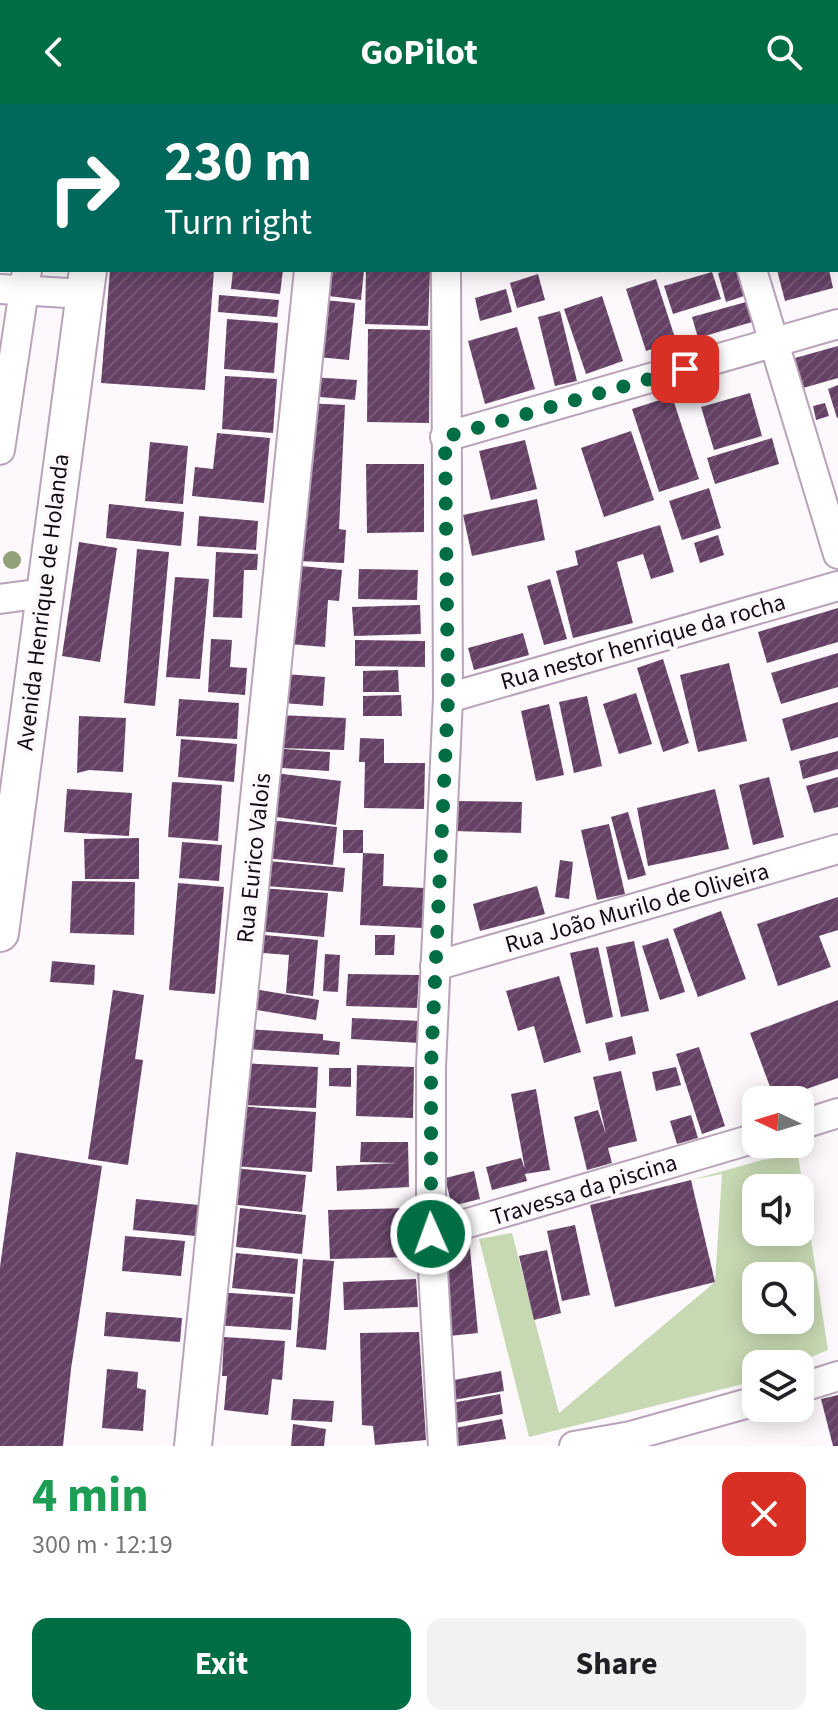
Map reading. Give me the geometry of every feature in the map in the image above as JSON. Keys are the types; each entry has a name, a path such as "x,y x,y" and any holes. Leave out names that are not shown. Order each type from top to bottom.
{"main road":[{"name":"Rua Eurico Valois","path":"193,1446 313,272"},
{"name":"Avenida Henrique de Holanda","path":"0,933 86,282"}],"street":[{"path":"443,1446 429,1165 448,698 446,272"},
{"path":"753,272 838,554"},
{"path":"0,450 17,284 86,282"},
{"path":"445,437 838,324"},
{"name":"Rua nestor henrique da rocha","path":"448,698 838,586"},
{"path":"0,599 44,593"},
{"name":"Rua João Murilo de Oliveira","path":"435,966 838,849"},
{"path":"814,1121 838,1113"},
{"name":"Travessa da piscina","path":"431,1234 742,1142"},
{"path":"814,1384 838,1376"},
{"path":"586,1445 742,1405"}],"green space":[{"path":"798,1158 801,1174 742,1174 742,1246 812,1246 828,1350 814,1356 814,1350 742,1350 742,1384 529,1437 479,1239 512,1233 559,1413 715,1282 722,1174 691,1180 762,1160"}],"building":[{"path":"110,272 214,272 205,390 101,383"},
{"path":"233,272 283,272 280,294 231,289"},
{"path":"322,272 364,272 361,300 320,295"},
{"path":"366,272 430,272 428,326 365,324"},
{"path":"712,272 721,299 673,314 664,286"},
{"path":"744,272 750,294 726,302 718,273"},
{"path":"778,272 829,272 833,288 785,301"},
{"path":"538,274 545,300 517,308 510,283"},
{"path":"656,279 676,341 646,351 626,289"},
{"path":"506,289 512,312 480,321 475,298"},
{"path":"219,295 279,300 277,317 218,312"},
{"path":"602,296 623,361 586,374 564,309"},
{"path":"324,300 355,303 349,360 318,357"},
{"path":"746,302 752,322 698,338 692,317"},
{"path":"560,311 577,381 555,386 538,317"},
{"path":"227,319 278,323 274,373 224,369"},
{"path":"517,327 535,389 485,404 468,341"},
{"path":"368,329 430,330 429,423 367,422"},
{"path":"838,346 838,378 803,388 795,358"},
{"path":"225,376 277,379 273,433 222,429"},
{"path":"311,377 357,380 355,400 309,396"},
{"path":"838,385 838,418 837,418 828,389"},
{"path":"750,393 762,436 714,450 701,407"},
{"path":"672,396 699,479 659,492 632,409"},
{"path":"305,403 345,405 339,529 346,530 344,563 298,561"},
{"path":"825,403 829,416 816,420 813,406"},
{"path":"631,431 654,500 604,517 581,448"},
{"path":"217,433 270,438 264,503 192,496 195,467 213,469"},
{"path":"772,438 779,464 715,484 707,458"},
{"path":"525,440 537,489 491,500 479,451"},
{"path":"150,442 188,446 183,504 145,501"},
{"path":"366,464 424,464 424,532 367,533"},
{"path":"709,488 721,528 682,540 669,501"},
{"path":"537,499 545,540 472,556 463,515"},
{"path":"109,504 184,512 181,546 106,538"},
{"path":"199,516 258,521 256,550 197,546"},
{"path":"660,525 674,572 651,579 643,554 617,562 633,623 573,638 556,571 578,565 575,551"},
{"path":"718,535 724,555 700,563 694,543"},
{"path":"79,542 117,548 100,662 62,656"},
{"path":"137,549 169,552 155,706 124,703"},
{"path":"216,552 258,554 257,570 244,570 242,618 213,617"},
{"path":"291,565 342,570 339,601 328,600 325,647 289,644"},
{"path":"359,569 418,570 417,600 358,599"},
{"path":"175,577 209,579 200,679 166,677"},
{"path":"550,579 567,639 544,645 527,586"},
{"path":"420,605 421,634 354,636 352,607"},
{"path":"838,608 838,642 767,663 758,632"},
{"path":"523,633 529,655 474,670 468,648"},
{"path":"211,639 232,640 230,667 247,668 245,695 208,692"},
{"path":"355,640 425,641 425,667 355,666"},
{"path":"838,653 838,687 781,704 771,673"},
{"path":"663,659 689,743 663,752 637,668"},
{"path":"729,663 747,741 698,752 680,675"},
{"path":"398,670 399,692 363,692 363,671"},
{"path":"285,674 325,677 323,706 283,703"},
{"path":"636,693 652,744 619,754 603,704"},
{"path":"401,695 402,716 363,716 363,696"},
{"path":"587,696 602,766 574,773 559,702"},
{"path":"179,699 239,703 237,739 176,736"},
{"path":"838,702 838,737 791,751 782,719"},
{"path":"549,704 564,775 536,781 521,711"},
{"path":"278,715 346,718 344,750 277,748"},
{"path":"79,716 126,718 123,772 89,770 77,773"},
{"path":"360,738 384,739 384,763 425,763 424,809 364,808 365,762 359,762"},
{"path":"181,739 237,744 234,782 178,777"},
{"path":"269,748 330,752 329,771 267,767"},
{"path":"838,751 838,769 803,779 799,761"},
{"path":"274,773 341,781 336,825 269,816"},
{"path":"769,777 784,837 753,845 739,785"},
{"path":"838,777 838,807 814,813 806,786"},
{"path":"172,782 222,785 218,841 168,837"},
{"path":"67,789 132,793 129,836 64,832"},
{"path":"715,789 729,849 648,866 637,808"},
{"path":"455,801 522,802 521,833 454,831"},
{"path":"628,812 646,875 628,880 611,817"},
{"path":"269,820 337,827 333,865 265,858"},
{"path":"609,824 625,894 597,900 581,830"},
{"path":"343,830 363,830 363,853 343,853"},
{"path":"139,838 139,879 85,879 84,839"},
{"path":"182,842 222,845 219,881 179,878"},
{"path":"363,853 384,854 383,886 425,888 423,928 360,925"},
{"path":"560,860 573,862 569,899 555,897"},
{"path":"268,861 345,868 343,892 266,886"},
{"path":"72,881 135,882 134,935 70,933"},
{"path":"178,883 224,887 215,994 169,990"},
{"path":"537,886 545,914 480,931 473,904"},
{"path":"260,888 328,893 324,937 257,931"},
{"path":"838,897 838,930 819,936 831,967 778,986 757,924"},
{"path":"721,911 746,979 698,997 673,929"},
{"path":"264,935 318,940 313,996 286,993 289,955 263,953"},
{"path":"375,935 395,935 394,955 375,955"},
{"path":"668,938 685,992 660,1000 642,946"},
{"path":"634,941 649,1011 621,1017 606,947"},
{"path":"598,947 613,1017 586,1024 570,953"},
{"path":"325,954 340,955 338,992 323,991"},
{"path":"52,961 95,965 94,985 50,982"},
{"path":"348,974 419,975 417,1008 346,1006"},
{"path":"559,976 581,1052 544,1063 534,1026 518,1031 506,991"},
{"path":"254,989 319,1000 316,1020 251,1009"},
{"path":"113,990 144,995 135,1059 143,1060 128,1165 88,1159"},
{"path":"838,1000 838,1078 814,1086 770,1086 750,1033"},
{"path":"352,1018 421,1021 420,1043 351,1039"},
{"path":"247,1029 323,1034 323,1040 340,1042 339,1055 246,1049"},
{"path":"632,1036 636,1054 609,1061 605,1043"},
{"path":"699,1047 725,1126 702,1134 676,1054"},
{"path":"242,1063 318,1067 316,1108 241,1105"},
{"path":"357,1065 414,1067 413,1118 356,1116"},
{"path":"676,1067 681,1085 656,1091 652,1072"},
{"path":"329,1068 351,1068 351,1087 329,1086"},
{"path":"621,1071 637,1141 608,1148 612,1163 587,1170 574,1117 598,1110 606,1134 593,1077"},
{"path":"536,1089 550,1170 525,1174 527,1181 492,1190 486,1167 521,1158 525,1169 511,1094"},
{"path":"239,1106 316,1112 312,1172 235,1166"},
{"path":"691,1115 698,1138 677,1144 670,1121"},
{"path":"361,1142 408,1142 409,1187 337,1191 336,1166 397,1163 360,1162"},
{"path":"16,1152 102,1166 71,1369 63,1446 0,1446 0,1267"},
{"path":"234,1168 306,1175 302,1212 230,1204"},
{"path":"474,1171 480,1199 452,1206 445,1178"},
{"path":"691,1180 715,1282 615,1307 590,1205"},
{"path":"136,1199 199,1205 196,1236 133,1230"},
{"path":"240,1208 306,1215 302,1254 236,1247"},
{"path":"410,1208 411,1257 330,1259 328,1210"},
{"path":"575,1225 590,1295 562,1301 547,1231"},
{"path":"125,1236 185,1241 181,1276 122,1271"},
{"path":"469,1238 478,1333 449,1336 439,1241"},
{"path":"547,1250 561,1313 534,1320 519,1256"},
{"path":"236,1253 298,1259 295,1294 232,1288"},
{"path":"303,1259 334,1261 326,1350 296,1347"},
{"path":"416,1279 418,1307 344,1310 343,1282"},
{"path":"215,1292 293,1297 291,1330 213,1325"},
{"path":"106,1312 182,1318 180,1342 104,1336"},
{"path":"419,1332 426,1440 375,1445 373,1426 362,1425 360,1333"},
{"path":"224,1337 285,1341 282,1380 272,1379 268,1415 224,1410 227,1376 222,1376"},
{"path":"107,1369 138,1372 137,1388 146,1390 143,1431 102,1428"},
{"path":"501,1371 504,1391 448,1401 444,1382"},
{"path":"500,1394 503,1414 456,1423 452,1403"},
{"path":"838,1395 838,1446 833,1446 821,1399"},
{"path":"293,1399 334,1401 332,1422 291,1420"},
{"path":"502,1419 506,1439 458,1446 455,1428"},
{"path":"293,1424 326,1429 324,1446 291,1446"}],"route":[{"path":"431,1234 431,1066 448,698 445,437 685,369"}]}
